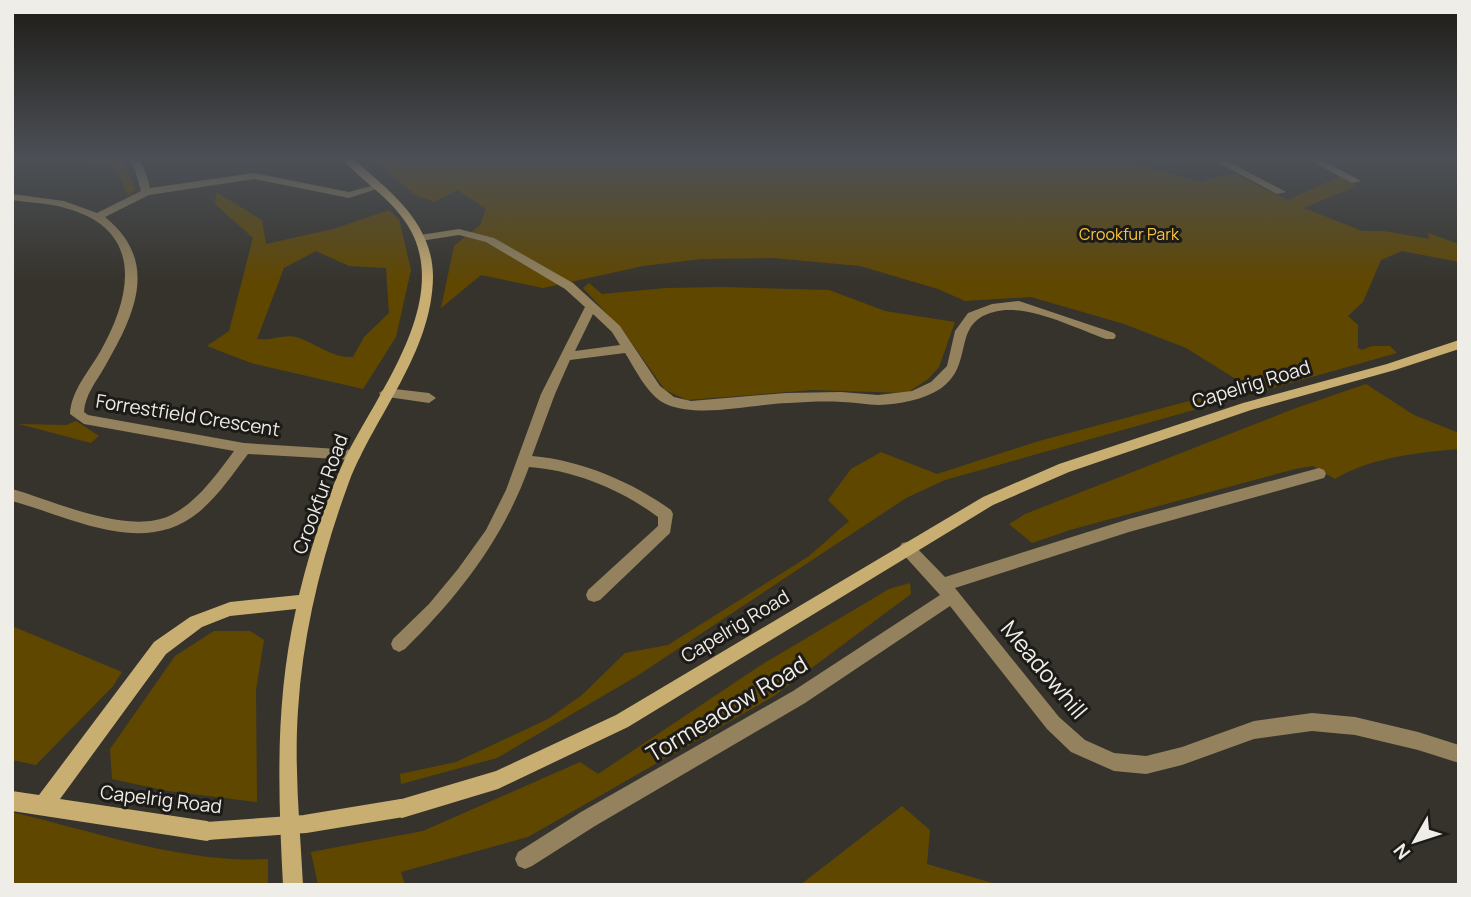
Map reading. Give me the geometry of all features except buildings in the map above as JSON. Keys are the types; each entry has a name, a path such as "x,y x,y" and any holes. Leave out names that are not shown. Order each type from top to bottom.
{"street":[{"name":"Forrestfield Crescent","path":"37,201 71,206 96,218 120,237 130,252 134,275 131,299 104,359 76,405 76,414 84,419 244,448 354,455"},
{"path":"96,218 129,201"},
{"name":"Crookfur Road","path":"293,885 288,788 289,709 306,601 329,519 354,455 411,345 424,309 427,276 420,238 403,208 394,201"},
{"path":"420,238 459,232 490,240 569,286 616,330 654,388 670,401 691,406 786,398 841,397 878,400 914,396 936,385 954,368 961,331 972,316 992,308 1019,305 1110,336"},
{"path":"399,644 435,609 464,574 491,534 513,490 548,394 592,306"},
{"name":"Capelrig Road","path":"12,801 207,831 276,829 340,821 498,780 622,721 988,501 1064,468 1248,406 1390,367 1459,344"},
{"path":"566,356 629,348"},
{"path":"386,393 429,398"},
{"path":"12,495 44,502 102,522 144,529 174,521 197,503 244,448"},
{"path":"522,461 541,461 577,472 650,502 666,514 665,528 594,595"},
{"name":"Tormeadow Road","path":"525,859 588,819 799,696 947,590 1058,546 1319,474"},
{"name":"Meadowhill","path":"907,548 947,590 1053,723 1077,746 1114,762 1146,765 1182,756 1254,730 1312,722 1355,726 1459,754"},
{"path":"42,807 160,648 196,622 230,609 306,601"}],"green space":[{"path":"215,201 231,201 262,220 266,244 333,229 389,210 399,219 411,270 396,337 363,389 251,363 207,346 229,331 253,238 215,204","holes":["316,251 349,266 386,268 389,313 364,337 353,357 331,353 296,337 257,339 284,268"]},
{"name":"Crookfur Park","path":"474,201 1321,201 1304,208 1362,231 1384,231 1429,239 1428,233 1459,244 1459,262 1402,251 1381,260 1363,302 1348,316 1358,325 1358,348 1362,350 1372,346 1390,346 1397,353 945,480 906,498 637,676 497,758 401,784 400,774 456,762 548,719 582,695 625,653 668,645 809,556 849,521 828,500 851,469 881,452 937,474 1039,441 1234,389 1239,381 1186,348 1124,324 1031,297 965,301 938,289 860,266 773,258 702,259 643,266 543,288 481,275 441,308 454,246 480,225 486,209"},
{"path":"589,283 602,294 666,288 721,287 829,290 885,311 955,322 939,367 928,379 907,393 813,390 687,400 665,390 624,332 583,288"},
{"path":"1366,384 1414,415 1459,433 1459,449 1411,454 1379,461 1335,479 1313,466 1295,469 1070,530 1032,543 1009,524 1025,514 1296,408"},
{"path":"76,421 99,436 91,443 19,424 66,425"},
{"path":"910,583 911,594 774,696 528,837 401,872 405,885 318,885 311,852 423,831 580,762 598,774 758,667 889,589"},
{"path":"12,626 122,672 113,686 36,765 12,760"},
{"path":"214,631 250,631 264,640 256,690 257,802 168,791 112,779 110,749 175,656"},
{"path":"902,806 930,830 927,864 999,885 800,885"},
{"path":"12,812 172,851 237,859 268,859 268,885 12,885"}]}
